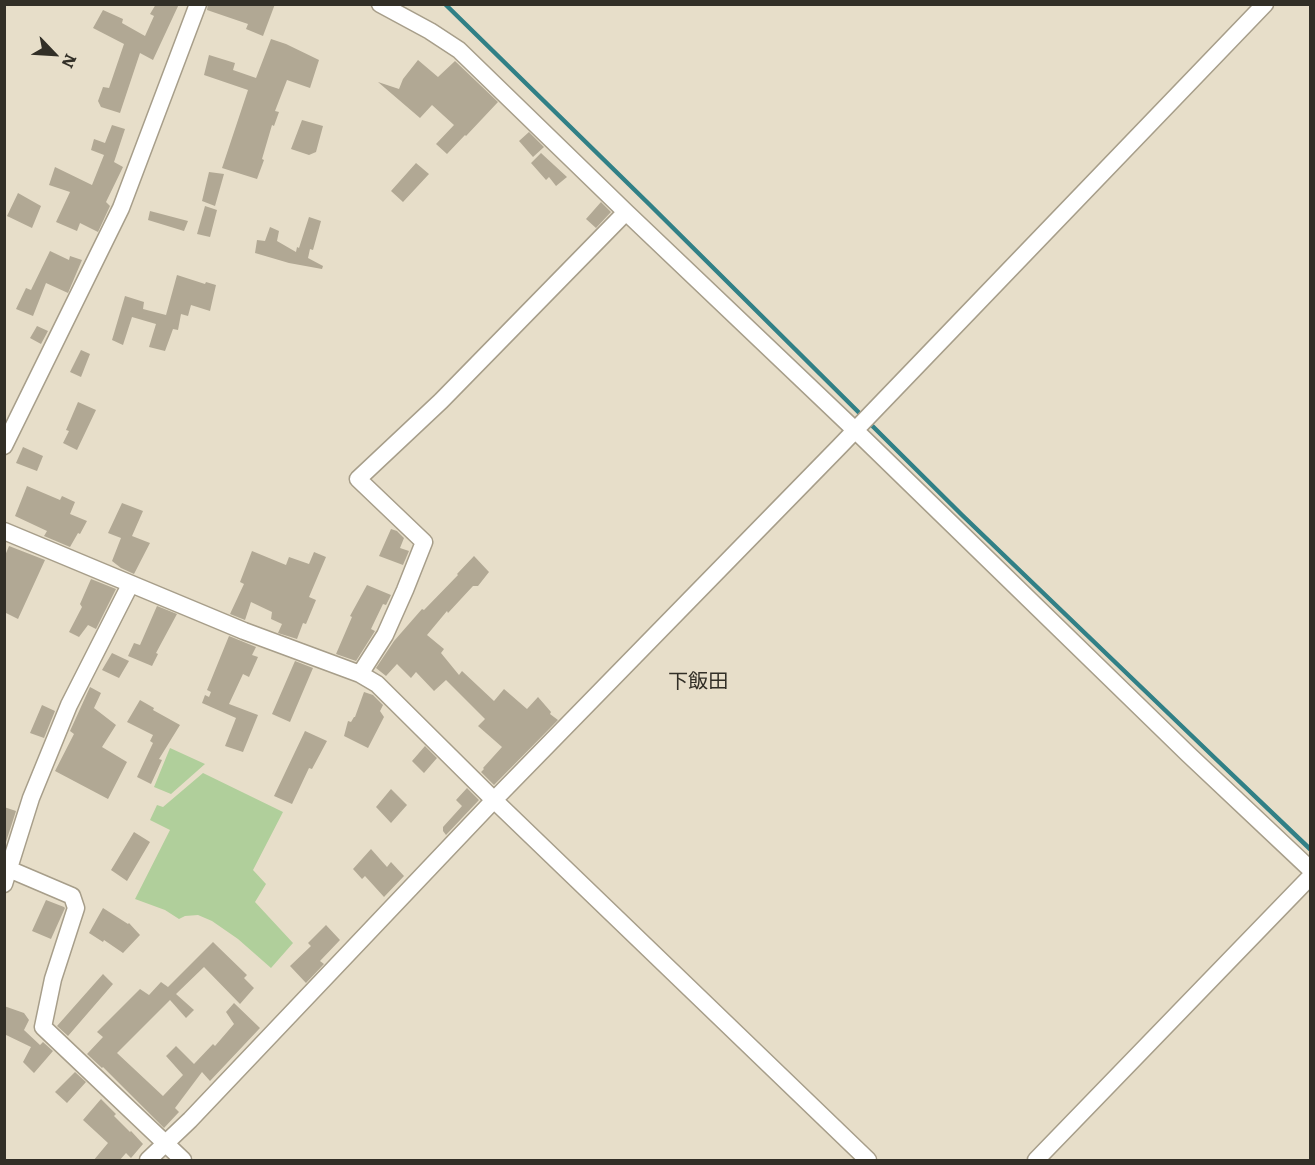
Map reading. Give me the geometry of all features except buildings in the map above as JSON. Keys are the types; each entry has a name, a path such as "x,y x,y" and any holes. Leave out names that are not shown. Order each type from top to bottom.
{"street":[{"path":"4,446 122,208 198,4"},
{"path":"148,1161 190,1120 494,800 872,413 1265,4"},
{"path":"384,5 459,50 626,212 857,428 1188,754 1311,869"},
{"path":"360,674 385,635 424,542 358,479 441,401 626,212"},
{"path":"4,531 244,631 360,674 377,684 868,1161"},
{"path":"130,585 69,705 31,798 6,874 72,896 76,908 53,979 43,1027 183,1161"},
{"path":"1036,1161 1311,877"}],"green space":[{"path":"170,748 205,764 171,794 154,787"},
{"path":"203,773 283,812 253,870 266,884 255,902 293,943 271,968 238,939 212,921 198,915 179,919 165,910 135,899 170,830 150,820 157,805 163,807"}],"waterway":[{"path":"445,4 962,515 1310,849"}],"district":[{"name":"下飯田","path":"698,682"}]}
